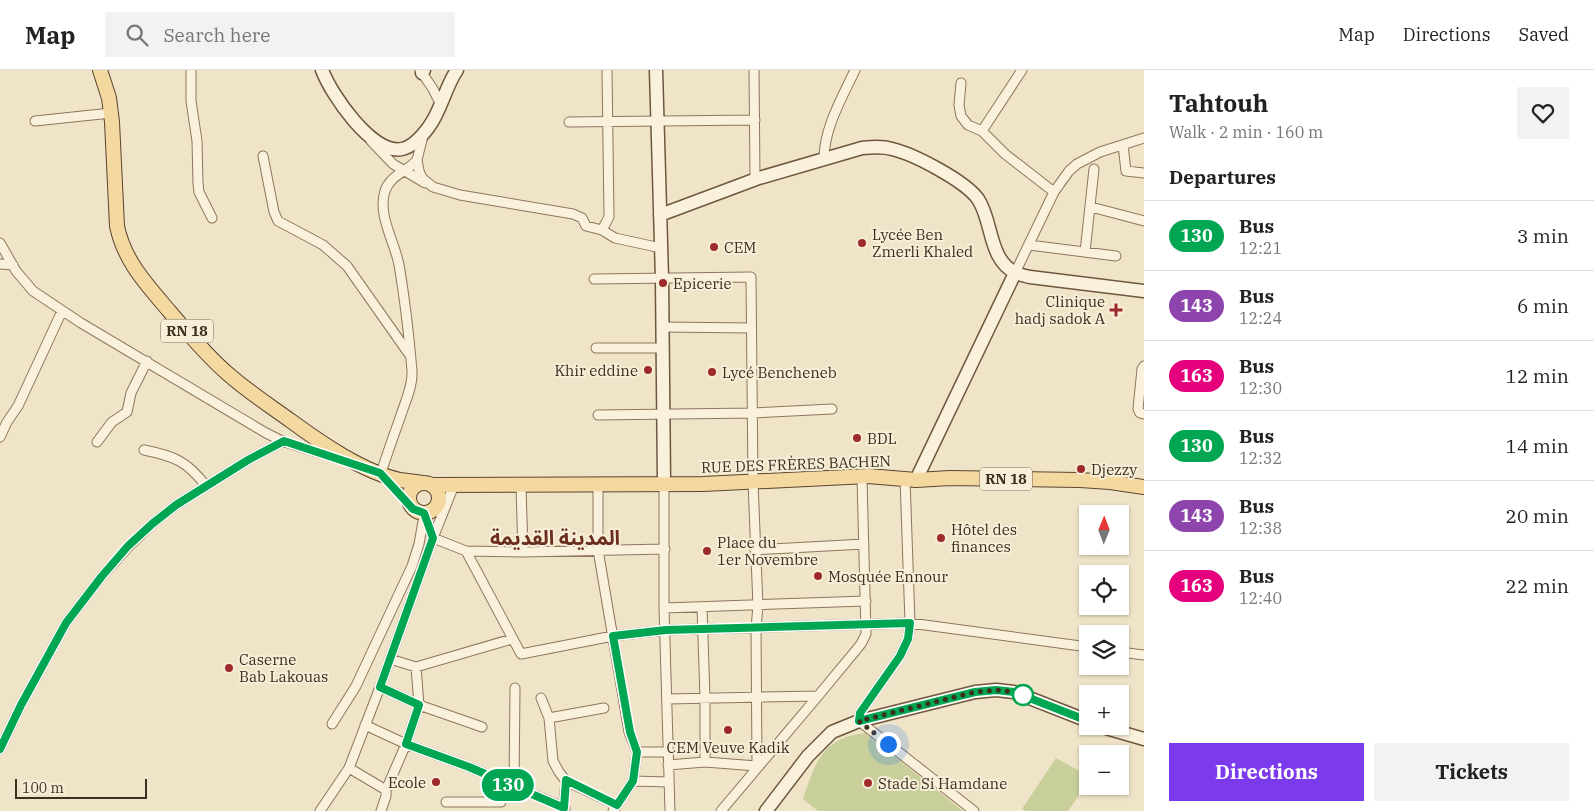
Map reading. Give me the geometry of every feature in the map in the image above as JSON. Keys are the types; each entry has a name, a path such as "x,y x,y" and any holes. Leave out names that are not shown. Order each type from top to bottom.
{"main road":[{"name":"RN 18","path":"100,70 111,113 117,226 121,242 129,260 141,278 199,346 247,390 347,458 400,480 454,485 598,484"},
{"path":"380,473 416,511 424,513 433,510 439,502 439,492 428,484 418,484 409,496 411,505"},
{"name":"RUE DES FRÈRES BACHEN","path":"598,484 753,482 862,478 868,476 911,479 1080,480 1144,487"}],"street":[{"path":"191,70 191,101 197,141 199,192 212,218"},
{"path":"316,70 324,76 359,127 388,159 433,188 460,195 573,214 582,218 586,226 602,230 615,238 661,248"},
{"path":"359,127 374,140 390,148 401,149 410,146 430,126 457,70"},
{"path":"602,230 608,217 607,70"},
{"path":"656,70 662,278 664,608 670,811"},
{"path":"754,70 755,180"},
{"path":"824,159 824,145 838,107 855,70"},
{"path":"982,131 1022,70"},
{"path":"422,71 440,103"},
{"path":"961,83 959,105 961,116 968,125 982,131 1005,154 1054,192"},
{"path":"35,121 111,113"},
{"path":"569,122 754,120"},
{"path":"423,133 417,160 422,178 433,188"},
{"path":"859,721 860,713 900,656 908,639 910,623 911,479 1054,192 1069,171 1077,164 1100,152 1144,138"},
{"path":"1123,145 1126,171 1144,173"},
{"path":"660,215 755,180 862,148 893,149 946,174 970,190 978,200 985,215 996,250 1005,265 1015,273 1030,277 1144,291"},
{"path":"263,156 274,212 278,221 323,246 347,266 410,356"},
{"path":"0,243 13,265 34,291 62,310 266,433 284,441 380,473 410,388 412,373 408,329 398,263 383,212 385,192 390,182 417,160"},
{"path":"1084,252 1094,169"},
{"path":"1090,207 1144,221"},
{"path":"1029,245 1116,256"},
{"path":"0,264 13,265"},
{"path":"594,279 751,277 753,482 758,606 756,628 757,766"},
{"path":"0,437 18,406 62,310"},
{"path":"662,328 751,328"},
{"path":"596,348 663,348"},
{"path":"97,442 112,422 128,412 131,393 147,361"},
{"path":"1144,366 1142,369 1138,409 1140,413 1144,414"},
{"path":"598,415 753,413 832,409"},
{"path":"0,749 21,705 66,623 128,546 176,505 248,460 284,441"},
{"path":"144,450 165,455 188,466 206,486"},
{"path":"721,811 861,644 866,634 862,478"},
{"path":"541,698 549,718 553,761 566,780 615,808 633,781 637,752 630,732 598,550 598,484"},
{"path":"320,811 349,768 454,485"},
{"path":"521,486 523,552"},
{"path":"424,513 433,538 466,551 523,552 665,549"},
{"path":"332,724 356,686 412,566 419,544 424,513"},
{"path":"756,550 864,544"},
{"path":"466,551 521,654 613,636 666,630 910,623 1079,647"},
{"path":"664,608 866,601"},
{"path":"702,607 705,698 704,762"},
{"path":"390,659 416,667 512,639"},
{"path":"1129,653 1144,655"},
{"path":"381,811 386,790 406,744 419,705 416,667"},
{"path":"380,687 419,705 482,727"},
{"path":"514,788 515,688"},
{"path":"766,811 808,756 832,732 859,721 975,692 996,690 1014,692 1079,717"},
{"path":"667,699 818,696"},
{"path":"549,718 604,708"},
{"path":"859,721 974,811"},
{"path":"366,725 406,744 469,767 564,810 566,780"},
{"path":"1129,735 1144,739"},
{"path":"637,752 668,752"},
{"path":"668,765 704,762 757,766"},
{"path":"349,768 386,790"},
{"path":"633,781 669,782"},
{"path":"446,802 501,802"}],"green space":[{"name":"Stade Si Hamdane","path":"865,733 963,811 818,811 803,799 822,754 839,740"},
{"path":"1056,758 1079,771 1079,795 1068,811 1026,811 1022,809"}],"bus line":[{"name":"130","path":"0,749 21,705 66,623 128,546 176,505 248,460 284,441 380,473 413,509 424,513 433,538 380,687 419,705 406,744 469,767 564,808 566,780 617,805 633,781 637,752 630,732 613,636 666,630 910,623 908,639 900,656 860,713 859,721 975,692 996,690 1014,692 1079,717"}],"place":[{"name":"Lycée Ben Zmerli Khaled","path":"862,243"},
{"name":"CEM","path":"714,247"},
{"name":"Epicerie","path":"663,283"},
{"name":"Clinique hadj sadok A","path":"1116,310"},
{"name":"Khir eddine","path":"648,370"},
{"name":"Lycé Bencheneb","path":"712,372"},
{"name":"BDL","path":"857,438"},
{"name":"Djezzy","path":"1081,469"},
{"name":"Hôtel des finances","path":"941,538"},
{"name":"Place du 1er Novembre","path":"707,551"},
{"name":"Mosquée Ennour","path":"818,576"},
{"name":"Caserne Bab Lakouas","path":"229,668"},
{"name":"CEM Veuve Kadik","path":"728,730"},
{"name":"Ecole","path":"436,782"},
{"name":"Stade Si Hamdane","path":"868,783"}],"district":[{"name":"المدينة القديمة","path":"555,537"}],"route":[{"path":"888,744 859,721 975,692 996,690 1023,695"}]}
